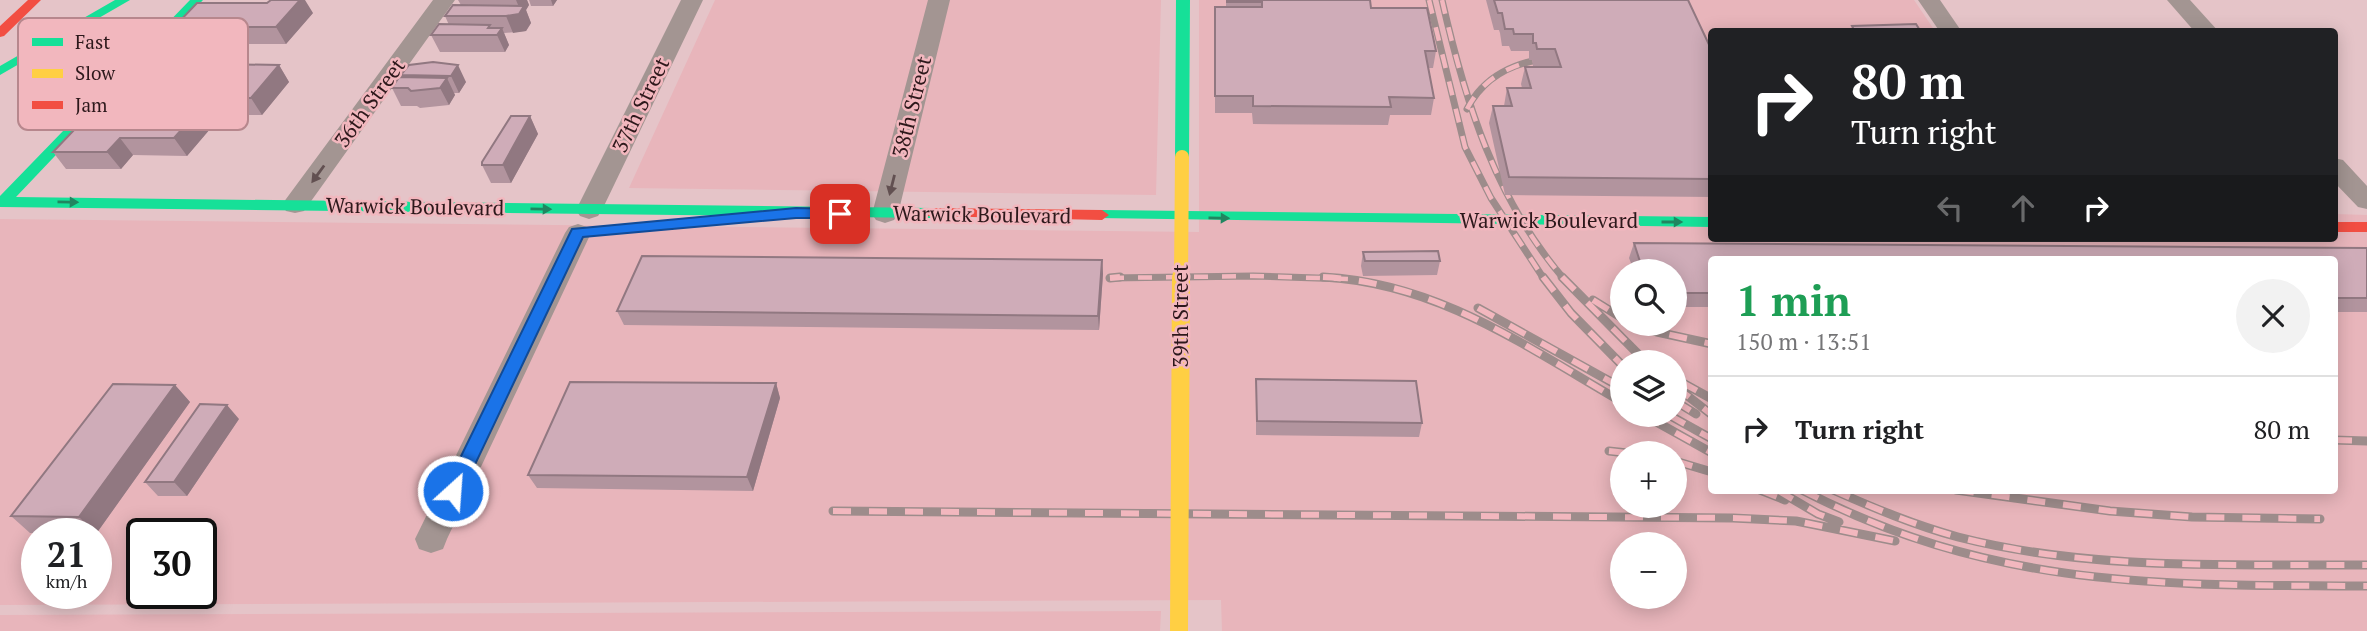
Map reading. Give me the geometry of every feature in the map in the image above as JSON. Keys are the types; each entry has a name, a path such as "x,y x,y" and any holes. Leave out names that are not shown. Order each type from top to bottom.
{"main road":[{"path":"0,33 35,0"},
{"path":"93,18 124,0"},
{"path":"180,18 197,0"},
{"name":"39th Street","path":"1179,631 1183,0"},
{"path":"0,71 18,61"},
{"path":"1,203 71,130"},
{"name":"Warwick Boulevard","path":"1,203 295,205 581,227 796,213 1708,222"},
{"path":"646,227 796,213"},
{"path":"2338,227 2367,227"}],"street":[{"name":"36th Street","path":"295,205 444,0"},
{"name":"37th Street","path":"430,539 692,0"},
{"name":"38th Street","path":"885,214 939,0"},
{"path":"1929,0 1948,28"},
{"path":"2178,0 2204,28"},
{"path":"2338,170 2367,201"}],"shaded area":[{"path":"715,0 1161,0 1156,195 629,188"},
{"path":"1199,0 1914,0 1933,28 1708,28 1708,242 2338,242 2338,214 2367,215 2367,631 1222,631 1221,600 217,604 217,518 126,518 126,604 112,605 112,518 21,518 21,605 0,605 0,219 1199,232"},
{"path":"1161,611 1160,631 0,631 0,615"}],"building":[{"path":"271,0 300,0 276,27 248,27 248,18 183,18 197,3 267,3"},
{"path":"1227,0 1370,0 1371,8 1427,8 1436,51 1425,51 1434,98 1389,97 1391,107 1253,106 1253,96 1215,96 1215,7 1262,7 1262,2"},
{"path":"1494,0 1688,0 1708,42 1708,179 1509,177 1493,106 1512,106 1507,88 1531,88 1525,67 1561,67 1555,49 1537,49 1536,43 1533,43 1533,34 1514,34 1513,29 1505,29 1502,13 1498,13"},
{"path":"453,5 524,6 519,14 506,16 445,16"},
{"path":"439,24 490,25 488,28 502,28 497,35 431,35"},
{"path":"1916,24 1918,28 1853,28 1852,26"},
{"path":"433,62 458,65 451,76 401,75 409,65"},
{"path":"248,65 279,65 251,98 248,98"},
{"path":"399,77 447,78 440,88 411,91 408,88 392,88"},
{"path":"511,116 530,116 503,165 482,165 482,162"},
{"path":"74,130 181,130 174,138 120,138 107,152 53,152"},
{"path":"1634,243 2367,248 2367,298 2338,298 2338,256 1708,256 1708,293 1687,293 1687,259 1639,259"},
{"path":"1438,251 1440,261 1365,261 1363,252"},
{"path":"642,256 1102,260 1098,316 617,311"},
{"path":"1256,379 1416,381 1422,423 1257,421"},
{"path":"570,382 776,383 747,477 528,475"},
{"path":"113,384 175,385 79,517 11,516"},
{"path":"200,404 227,405 174,482 145,482"}],"railway":[{"path":"1429,0 1465,147 1491,198 1544,279"},
{"path":"1442,0 1470,103"},
{"path":"1470,103 1482,88 1502,72 1526,63 1552,58"},
{"path":"1467,109 1470,103"},
{"path":"1470,103 1501,182 1519,216 1564,279"},
{"path":"1120,277 1110,278 1253,276 1337,279"},
{"path":"1323,277 1337,279"},
{"path":"1543,277 1571,313 1610,353"},
{"path":"1562,277 1634,350"},
{"path":"1337,279 1348,279"},
{"path":"1337,279 1405,291 1443,304 1515,339 1610,395"},
{"path":"1593,300 1610,311"},
{"path":"1478,308 1610,381"},
{"path":"1675,336 1708,343"},
{"path":"1687,385 1708,397"},
{"path":"1687,395 1708,412"},
{"path":"1687,408 1696,414"},
{"path":"1687,425 1708,437"},
{"path":"1665,427 1708,451"},
{"path":"2338,440 2367,441"},
{"path":"1687,465 1708,471"},
{"path":"1770,494 1785,500"},
{"path":"1784,494 1818,514 1839,522"},
{"path":"1811,494 1873,523 1942,547 2010,564 2078,575 2147,581 2367,586"},
{"path":"1842,494 1894,516 1958,537 2059,556 2213,565 2367,565"},
{"path":"1985,494 2110,511 2192,517 2320,519"},
{"path":"833,511 1733,518 1796,521 1895,541"}],"traffic: fast":[{"path":"93,18 124,0"},
{"path":"180,18 197,0"},
{"path":"1182,157 1183,0"},
{"path":"0,71 18,61"},
{"path":"3,202 72,130"},
{"path":"0,202 931,213"},
{"path":"1102,215 1708,222"}],"traffic: jam":[{"path":"0,33 35,0"},
{"path":"931,213 1102,215"},
{"path":"2338,227 2367,227"}],"traffic: slow":[{"path":"1179,631 1182,157"}],"route":[{"path":"453,491 578,233 796,213 840,214"}]}
